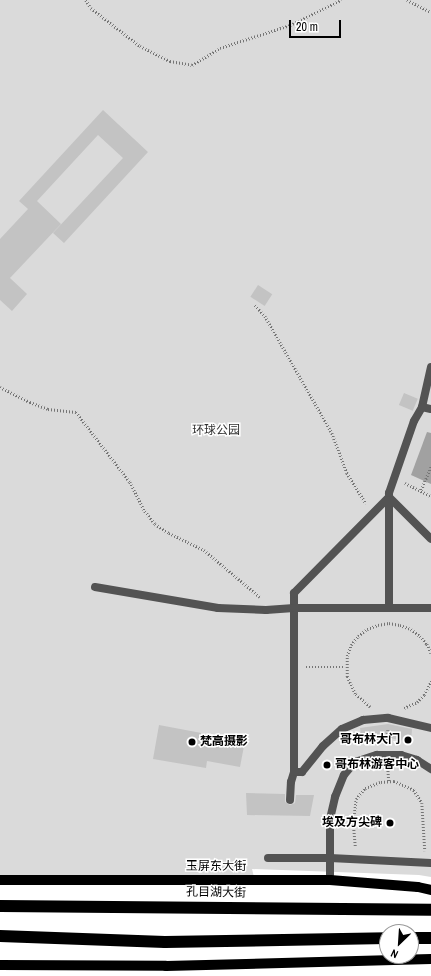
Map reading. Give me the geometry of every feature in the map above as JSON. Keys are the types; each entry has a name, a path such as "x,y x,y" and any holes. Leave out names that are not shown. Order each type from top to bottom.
{"highway":[{"name":"孔目湖大街","path":"0,906 431,910"},
{"path":"0,936 165,942 379,938"},
{"path":"419,938 431,938"}],"main road":[{"name":"玉屏东大街","path":"0,880 330,880 431,890"},
{"path":"0,965 166,966 431,959"}],"lane":[{"path":"390,608 389,497 414,421 422,407 431,367"},
{"path":"422,407 431,409"},
{"path":"290,800 291,782 294,772 294,593 389,497"},
{"path":"389,497 431,539"},
{"path":"95,587 218,608 274,610 294,608 431,608"},
{"path":"294,772 302,772 323,746 342,729 363,720 388,718 431,728"},
{"path":"330,880 330,819 335,797 344,775 355,762 377,755 401,755 418,760 431,769"},
{"path":"268,858 330,858 431,863"}],"path":[{"path":"86,0 90,8 140,46 170,61 192,65 220,48 290,25 341,0"},
{"path":"407,0 431,12"},
{"path":"255,305 265,316 332,434 347,473 373,513"},
{"path":"0,387 48,409 76,412 130,482 145,511 155,524 169,534 204,550 274,610"},
{"path":"421,490 431,466"},
{"path":"394,479 421,490 431,496"},
{"path":"375,708 362,701 355,694 348,682 345,667 351,645 367,629 389,623 400,624 411,629 424,640 431,653"},
{"path":"294,667 345,667"},
{"path":"399,710 417,702 424,695 431,682"},
{"path":"355,843 354,823 356,799 365,788 381,782 394,781 414,790 422,803 425,843"}],"green space":[{"name":"环球公园","path":"0,0 431,0 431,877 419,875 252,869 254,877 0,875"}],"shaded area":[{"path":"427,432 431,433 431,484 411,475"}],"building":[{"path":"103,110 148,152 64,243 53,233 123,158 98,135 37,201 61,224 10,278 27,294 12,311 0,300 0,239 28,209 19,201"},
{"path":"258,285 272,294 265,306 250,297"},
{"path":"404,393 418,399 413,411 399,405"},
{"path":"388,724 412,729 411,742 389,738 362,743 360,728"},
{"name":"梵高摄影","path":"159,725 212,735 211,739 244,746 240,767 207,761 206,768 153,759"},
{"path":"246,793 285,794 285,802 290,805 295,803 296,795 314,795 310,816 247,815"}],"place":[{"name":"哥布林大门","path":"408,740"},
{"name":"梵高摄影","path":"192,742"},
{"name":"哥布林游客中心","path":"327,765"},
{"name":"埃及方尖碑","path":"390,823"}]}
